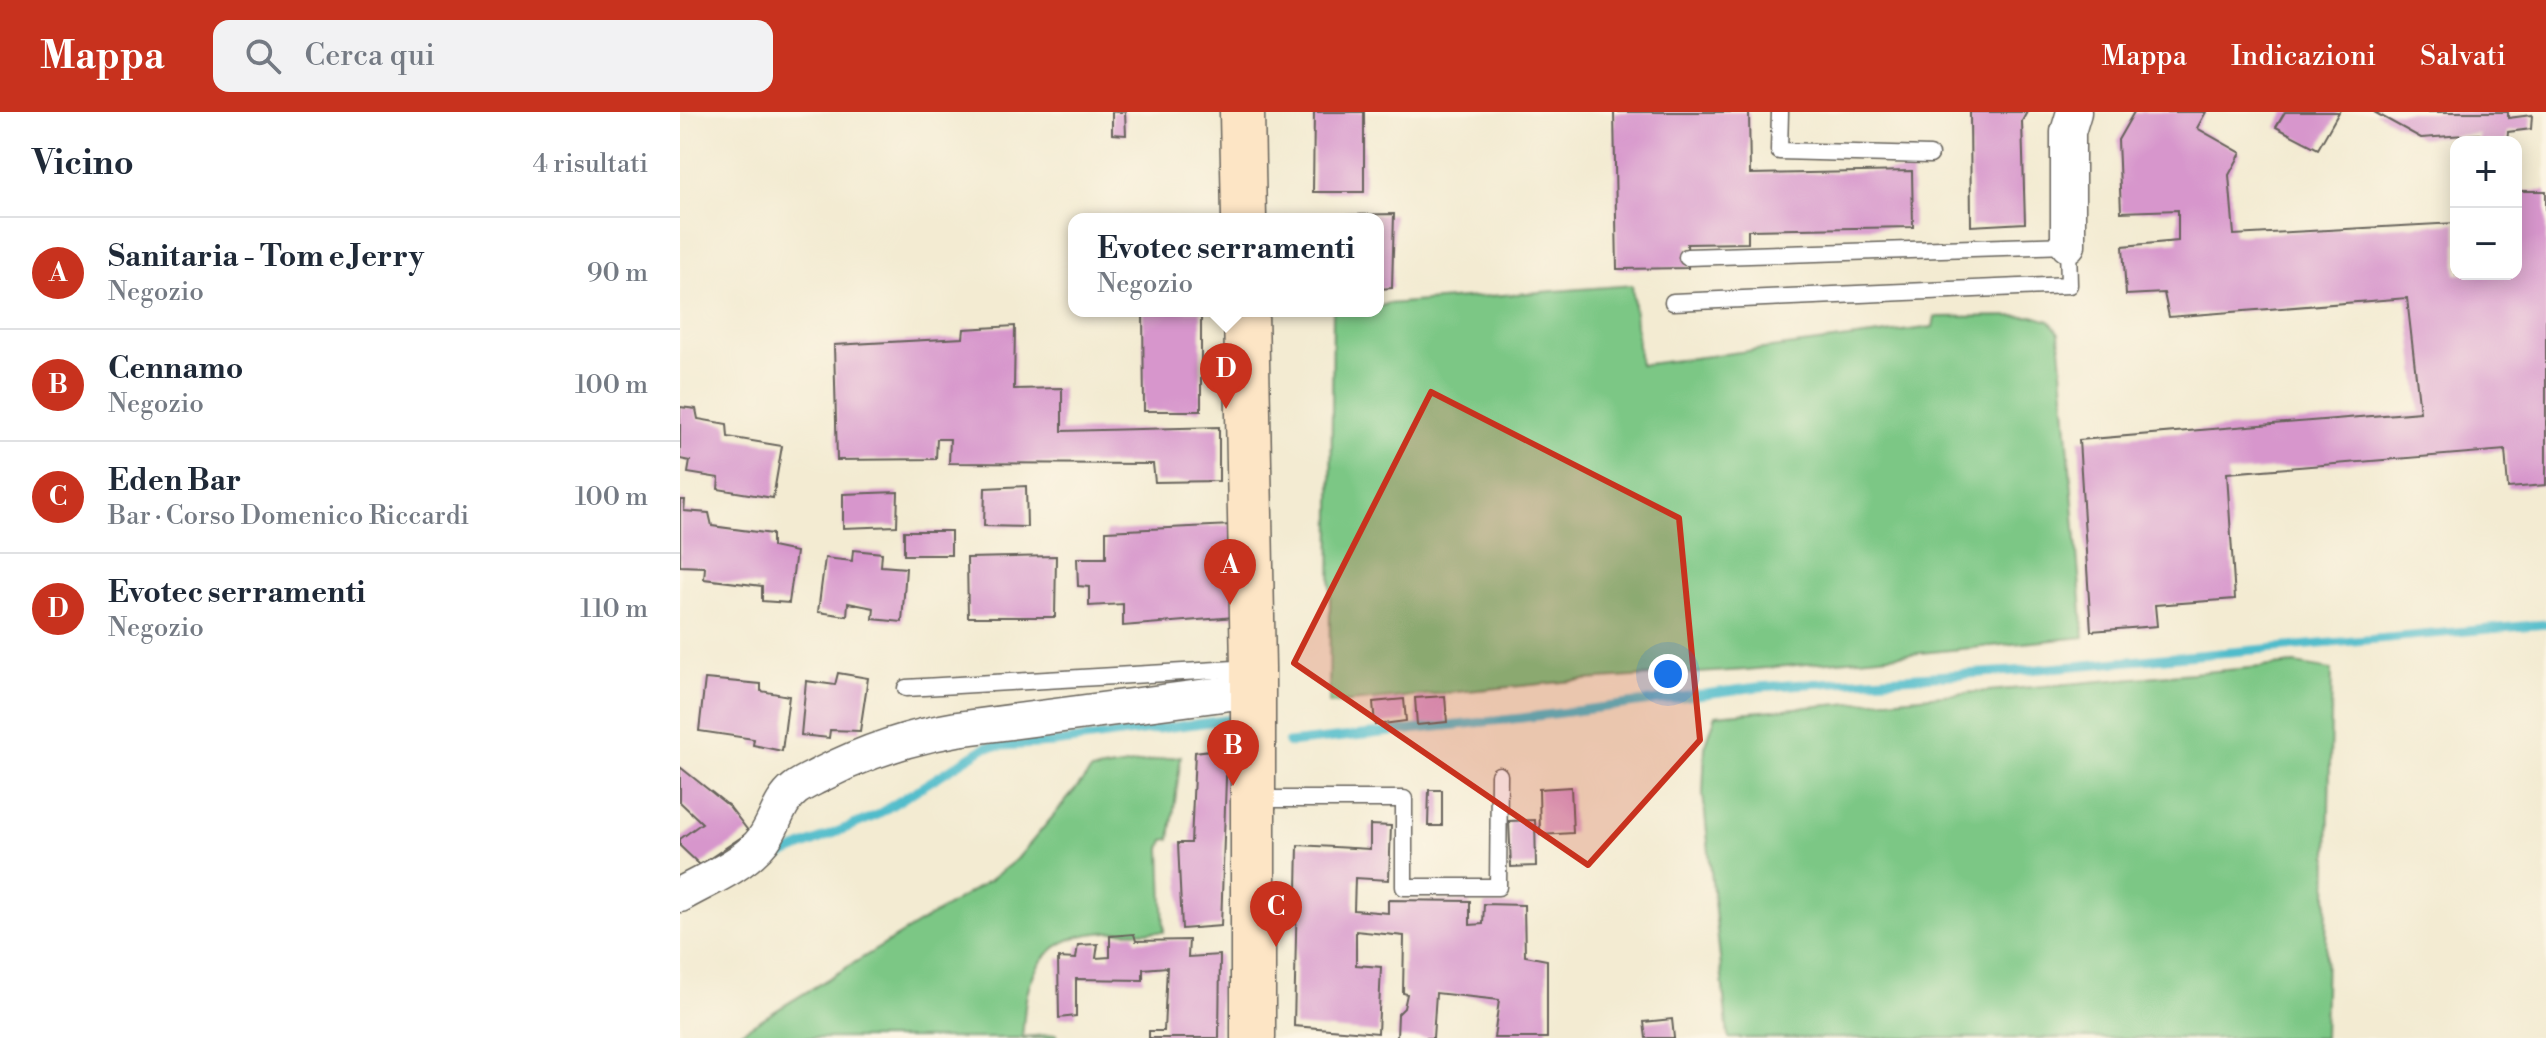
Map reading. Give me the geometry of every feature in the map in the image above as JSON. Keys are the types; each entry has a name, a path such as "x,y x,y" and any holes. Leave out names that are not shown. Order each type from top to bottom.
{"main road":[{"path":"1242,112 1244,213"},
{"path":"1246,317 1253,679 1253,1038"}],"street":[{"path":"2068,245 2068,132 2074,112"},
{"path":"680,895 737,863 759,845 780,807 798,787 841,764 887,746 957,729 1253,679"}],"lane":[{"path":"1780,112 1779,151 1930,155"},
{"path":"1673,302 2069,285 2068,245 1687,257"},
{"path":"906,688 1253,679"},
{"path":"1253,799 1404,799 1404,887 1498,887 1499,775"}],"highlighted area":[{"path":"1431,392 1679,518 1700,740 1588,865 1294,663"}],"green space":[{"path":"1632,285 1640,365 1933,327 1935,317 2033,316 2050,321 2059,333 2084,637 1746,670 1584,680 1329,704 1333,317 1384,317 1384,305"},
{"path":"2295,664 2332,670 2324,1038 1729,1038 1703,794 1705,747 1716,715"},
{"path":"1181,756 1170,839 1164,840 1161,849 1164,932 1080,936 1048,954 1035,971 1027,994 1022,1037 1057,1034 1057,1038 731,1038 990,880 1018,858 1091,771"}],"building":[{"path":"1112,112 1125,112 1126,135 1112,134"},
{"path":"1314,112 1364,112 1364,192 1313,192"},
{"path":"1614,112 1749,112 1750,174 1912,171 1913,227 1748,230 1748,243 1687,244 1688,268 1617,269"},
{"path":"1970,112 2027,112 2022,121 2025,223 1971,226"},
{"path":"2134,112 2206,112 2197,128 2241,153 2229,175 2234,235 2450,223 2450,280 2522,280 2522,191 2546,191 2546,485 2508,488 2505,450 2227,473 2235,599 2155,605 2157,626 2091,631 2079,440 2420,412 2407,298 2169,317 2164,293 2126,295 2123,246 2178,241 2178,210 2121,212 2118,140"},
{"path":"2285,112 2339,112 2318,149 2276,127"},
{"path":"2374,112 2508,112 2508,118 2532,115 2531,129 2508,132 2508,136 2479,134 2421,138"},
{"path":"1384,214 1394,214 1392,288 1384,289"},
{"path":"1143,317 1201,317 1201,411 1144,411"},
{"path":"1015,326 1014,389 1062,388 1062,431 1219,427 1219,481 1155,482 1153,464 949,463 950,439 937,439 936,459 837,460 834,345 963,338 964,329"},
{"path":"680,407 696,409 698,419 727,424 728,437 782,446 773,498 718,489 719,478 688,473 690,461 680,459"},
{"path":"1026,486 1027,527 984,526 985,488"},
{"path":"898,492 897,526 843,528 843,494"},
{"path":"680,500 685,500 684,511 709,513 712,526 772,534 772,547 796,552 789,603 762,601 762,586 704,579 705,567 680,566"},
{"path":"1232,525 1235,617 1123,626 1123,604 1089,606 1089,587 1078,586 1077,558 1106,558 1106,531"},
{"path":"904,531 951,531 951,555 904,555"},
{"path":"853,550 882,553 881,566 906,568 902,622 873,619 874,608 848,603 847,616 818,612 825,558 852,561"},
{"path":"1056,556 1055,617 968,617 967,558"},
{"path":"838,673 868,678 860,731 830,730 829,738 801,735 806,681 835,685"},
{"path":"705,679 761,684 761,691 789,696 782,751 753,745 754,739 699,731"},
{"path":"1445,696 1447,722 1417,725 1415,698"},
{"path":"1404,699 1406,721 1375,725 1373,702"},
{"path":"1227,748 1221,926 1182,929 1178,843 1191,843 1195,752"},
{"path":"680,767 729,806 749,832 700,865 680,846 680,839 702,823 680,802"},
{"path":"1571,787 1573,833 1540,835 1539,789"},
{"path":"1429,790 1442,790 1442,826 1428,826"},
{"path":"1535,820 1536,866 1511,867 1509,821"},
{"path":"1370,825 1391,826 1389,880 1355,878 1354,910 1388,913 1388,900 1470,901 1470,925 1483,924 1484,904 1524,905 1525,956 1547,960 1547,1038 1494,1038 1499,1000 1436,993 1433,1038 1397,1038 1398,1014 1404,1008 1407,994 1403,993 1404,936 1356,931 1356,965 1381,967 1378,1033 1294,1026 1298,845 1370,849"},
{"path":"1134,934 1136,941 1189,940 1188,957 1220,955 1219,1038 1149,1038 1149,1031 1164,1031 1167,967 1143,969 1143,980 1076,979 1076,1016 1059,1018 1058,958 1076,959 1078,945 1098,944 1096,958 1110,957 1110,936"},
{"path":"1672,1019 1674,1038 1646,1038 1644,1022"}],"waterway":[{"path":"1288,743 1522,718 1758,687 2029,670 2546,624"},
{"path":"758,865 875,816 986,747 1053,743 1232,719"}],"place":[{"name":"Evotec serramenti","path":"1226,409"},
{"name":"Sanitaria - Tom e Jerry","path":"1230,605"},
{"name":"Cennamo","path":"1233,786"},
{"name":"Eden Bar","path":"1276,947"}]}
